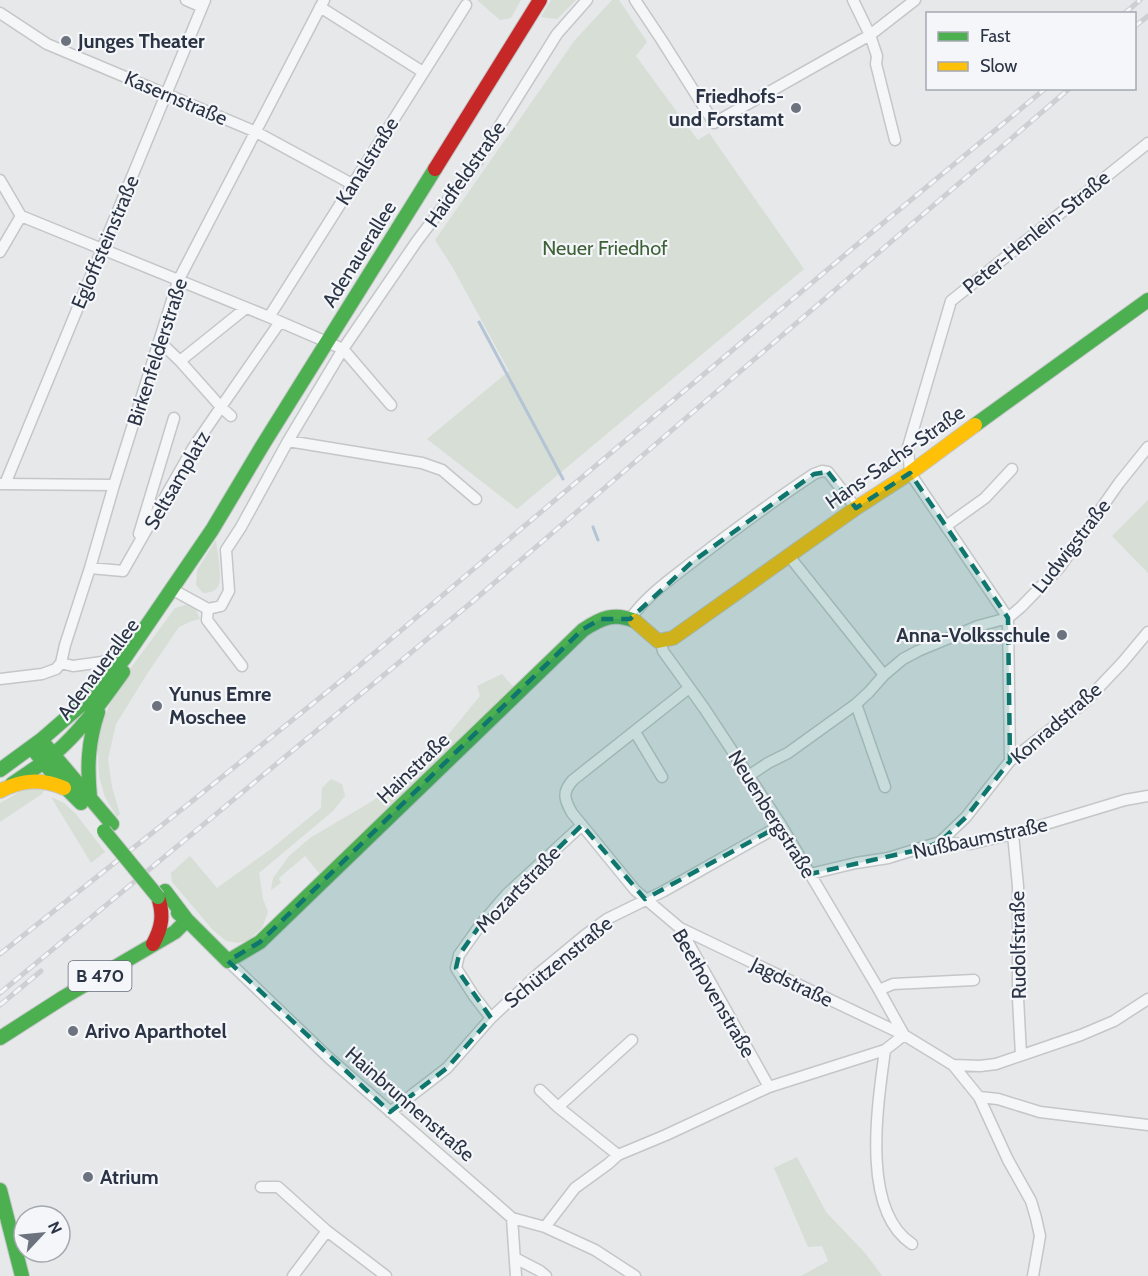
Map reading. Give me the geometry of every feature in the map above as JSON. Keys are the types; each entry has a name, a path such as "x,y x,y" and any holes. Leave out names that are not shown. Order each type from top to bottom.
{"main road":[{"name":"Adenauerallee","path":"0,771 37,744 87,700 124,659 212,530 540,0"},
{"name":"Hans-Sachs-Straße","path":"661,642 681,633 910,472 1148,300"},
{"name":"Adenauerallee","path":"0,791 48,758 76,733 102,702 200,559 212,530"},
{"name":"Hainstraße","path":"228,961 260,942 583,629 601,619 616,616 630,618"},
{"path":"630,618 661,642"},
{"path":"90,797 87,752 102,702"},
{"path":"37,744 48,758 90,797 108,828"},
{"path":"48,758 58,780 108,828"},
{"path":"12,784 36,780 53,782 70,791"},
{"name":"Hainbrunnenstraße","path":"108,828 162,894 228,961"},
{"name":"B 470","path":"152,945 163,918 162,894"},
{"name":"B 470","path":"0,1038 64,997 175,932 187,920"},
{"path":"0,1190 22,1276"}],"street":[{"path":"186,0 204,4"},
{"name":"Haidfeldstraße","path":"208,609 221,606 229,591 226,550 342,349 417,241 477,162 557,33 587,0"},
{"path":"634,0 714,123 870,35 915,0"},
{"path":"853,0 878,56 876,64 895,140"},
{"name":"Egloffsteinstraße","path":"3,484 204,4"},
{"path":"322,4 423,72"},
{"name":"Birkenfelderstraße","path":"62,663 65,645 178,281 322,4"},
{"name":"Kanalstraße","path":"269,317 466,5"},
{"name":"Kasernstraße","path":"0,14 47,44 256,132 352,184"},
{"name":"Peter-Henlein-Straße","path":"910,472 908,447 951,301 1148,142"},
{"path":"0,180 21,216 342,349 391,405"},
{"path":"0,252 21,216"},
{"path":"180,362 246,308"},
{"name":"Seltsamplatz","path":"90,568 123,571 193,448 280,322"},
{"name":"Seltsamplatz","path":"159,341 231,416"},
{"name":"Seltsamplatz","path":"133,555 174,418"},
{"path":"288,441 422,463 442,470 476,499"},
{"name":"Ludwigstraße","path":"750,775 788,753 856,704 903,659 978,626 1008,618 1060,567 1119,483 1148,447"},
{"path":"946,526 985,498 1012,470"},
{"path":"630,618 650,597 713,546 814,474 822,471 828,472 856,508"},
{"path":"910,472 1008,618 1010,761"},
{"path":"3,484 114,485"},
{"path":"789,556 884,675"},
{"path":"177,592 208,609 207,620 242,666"},
{"name":"Konradstraße","path":"940,842 966,817 1010,761 1084,703 1148,632"},
{"name":"Neuenbergstraße","path":"661,642 663,651 750,775 781,825 904,1035 953,1065 979,1098 1030,1201 1036,1218 1040,1236 1033,1276"},
{"path":"0,679 42,674 56,669 62,663 73,666 124,659"},
{"path":"662,777 635,732 689,688"},
{"path":"856,704 885,787"},
{"name":"Beethovenstraße","path":"635,732 573,780 565,794 567,805 635,890 680,928 769,1087"},
{"name":"Nußbaumstraße","path":"810,874 888,858 940,842 970,844 1013,834 1125,800 1148,796"},
{"name":"Mozartstraße","path":"491,1018 456,968 459,955 481,924 507,894 582,825"},
{"name":"Schützenstraße","path":"390,1112 447,1068 491,1018 538,974 584,936 608,919 664,891 781,825"},
{"name":"Rudolfstraße","path":"1013,834 1018,886 1018,998 1021,1055"},
{"name":"Jagdstraße","path":"680,928 904,1035"},
{"name":"Hainbrunnenstraße","path":"228,961 329,1058 512,1218 545,1227 595,1250 635,1276"},
{"path":"879,990 893,984 974,980"},
{"path":"953,1065 996,1064 1101,1028 1148,999"},
{"path":"545,1227 575,1188 618,1155 666,1136 769,1087 885,1050 904,1035"},
{"path":"558,1107 632,1040"},
{"path":"885,1050 878,1101 876,1168 881,1198 890,1220 902,1238 912,1244"},
{"path":"540,1090 618,1155"},
{"path":"979,1098 998,1100 1040,1112 1148,1125"},
{"path":"261,1187 278,1187 327,1231 386,1276"},
{"path":"512,1218 516,1276"},
{"path":"293,1276 327,1231"},
{"path":"515,1258 540,1270 546,1276"}],"highlighted area":[{"path":"828,472 856,508 910,473 1008,618 1010,761 966,817 940,842 922,849 810,874 781,825 645,899 582,825 481,924 459,955 456,968 491,1018 447,1068 390,1112 228,961 260,942 583,629 601,619 630,619 692,562 814,474"}],"green space":[{"path":"477,0 521,0 511,18 500,20"},
{"path":"551,0 576,0 557,19 541,17"},
{"name":"Neuer Friedhof","path":"612,0 619,0 647,42 636,56 698,140 709,133 804,269 517,509 427,439 509,371 453,268 435,240 575,40"},
{"path":"1148,500 1148,573 1112,536"},
{"path":"216,540 220,580 217,588 203,593 196,585 197,570"},
{"path":"193,603 200,619 179,627 116,724 108,759 112,787 120,814 117,817 105,797 99,776 95,743 110,703 130,669 175,608"},
{"path":"502,674 516,690 320,874 305,856 279,878 281,883 271,890 273,878 289,856 310,838 374,800 443,741 480,696 477,686"},
{"path":"331,779 342,784 345,796 333,811 259,873 263,899 268,912 262,928 247,941 238,943 226,941 213,930 172,882 171,873 190,856 217,888 271,849 321,808 322,788"},
{"path":"47,785 42,794 0,822 0,803 28,787"},
{"path":"51,797 64,803 76,814 105,852 91,863"},
{"path":"797,1157 826,1212 866,1254 882,1276 801,1276 828,1261 822,1246 808,1247 774,1168"}],"waterway":[{"path":"479,322 563,479"},
{"path":"593,527 598,540"}],"railway":[{"path":"1126,12 1140,0"},
{"path":"1136,25 1148,16"},
{"path":"0,954 353,671 1044,90"},
{"path":"0,993 472,602 1068,90"},
{"path":"0,1005 41,971"}],"traffic: fast":[{"path":"41,740 87,700 124,659 212,530 435,169"},
{"path":"975,425 1148,300"},
{"path":"178,913 228,961 260,942 583,630 608,618 621,617 635,621"},
{"path":"12,784 44,762 73,736 123,672"},
{"path":"90,797 89,754 98,712"},
{"path":"0,770 41,740 112,824"},
{"path":"32,748 58,780 81,803"},
{"path":"104,831 158,897"},
{"path":"0,1038 64,997 175,932 187,920 165,891"},
{"path":"0,1190 22,1276"}],"traffic: slow":[{"path":"635,621 658,641 673,638 975,425"},
{"path":"0,791 16,784 32,782 64,788"}],"traffic: jam":[{"path":"435,169 540,0"},
{"path":"153,944 161,921 158,897"}],"place":[{"name":"Junges Theater","path":"66,41"},
{"name":"Friedhofs- und Forstamt","path":"796,108"},
{"name":"Anna-Volksschule","path":"1062,635"},
{"name":"Yunus Emre Moschee","path":"157,706"},
{"name":"Arivo Aparthotel","path":"73,1031"},
{"name":"Atrium","path":"88,1177"}]}
